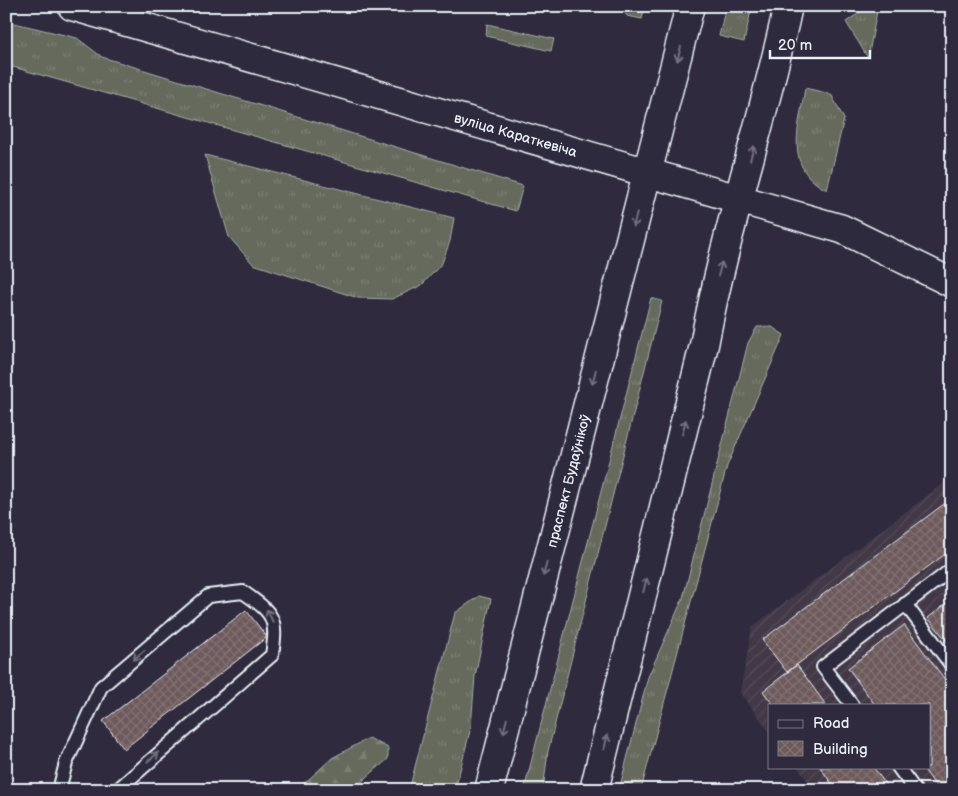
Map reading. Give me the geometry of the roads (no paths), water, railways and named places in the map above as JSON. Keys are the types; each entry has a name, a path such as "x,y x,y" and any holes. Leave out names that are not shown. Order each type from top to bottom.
{"main road":[{"name":"вуліца Караткевіча","path":"72,6 842,229 952,282"},
{"name":"праспект Будаўнікоў","path":"489,790 620,272 648,173 690,6"},
{"path":"594,790 704,345 713,297 775,67 788,6"}],"lane":[{"path":"851,704 824,667 952,569"},
{"path":"59,790 66,763 101,687 208,596 243,592 266,608 276,629 272,655 117,790"},
{"path":"905,604 952,666"},
{"path":"899,768 915,790"}]}
